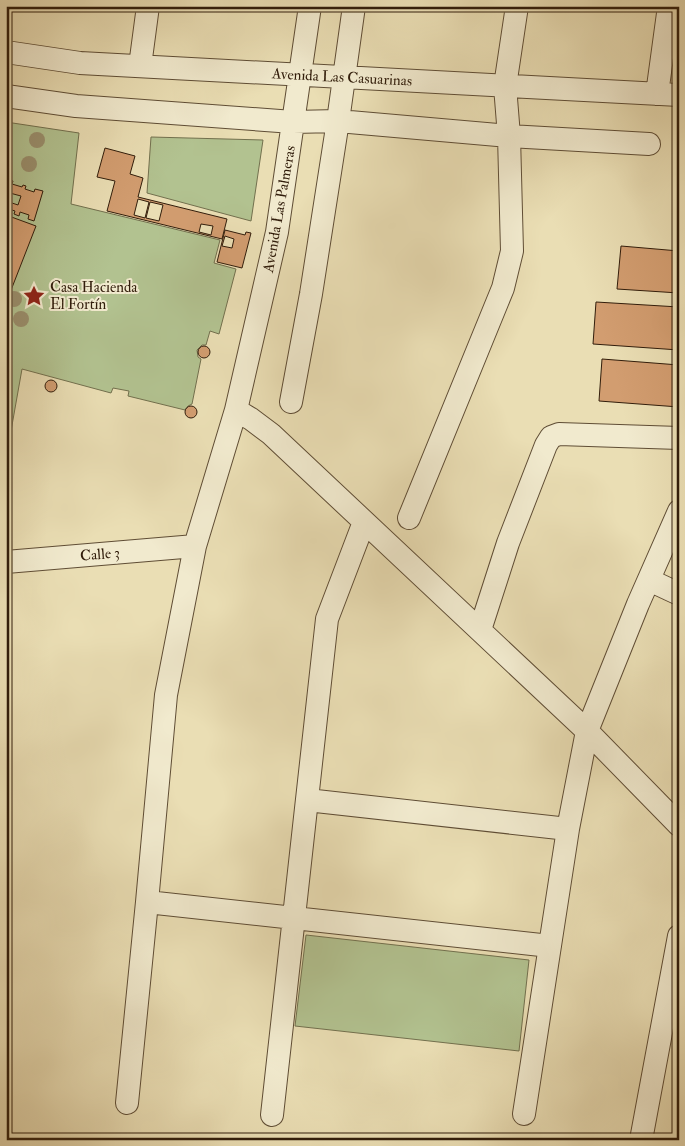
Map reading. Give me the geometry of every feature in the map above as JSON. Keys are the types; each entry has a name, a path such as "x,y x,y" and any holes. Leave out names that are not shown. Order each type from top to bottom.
{"street":[{"path":"140,66 148,6"},
{"name":"Avenida Las Palmeras","path":"126,1103 166,695 195,546 236,410 277,232 310,6"},
{"path":"291,402 312,294 354,6"},
{"path":"409,518 503,288 512,251 506,86 517,6"},
{"path":"668,94 669,6"},
{"name":"Avenida Las Casuarinas","path":"6,52 80,63 668,94"},
{"path":"6,96 76,106 293,122 338,122 509,136 649,144"},
{"path":"236,410 271,434 587,731 679,825"},
{"path":"480,630 508,543 546,445 551,437 559,434 679,438"},
{"path":"524,1114 568,829 587,731 648,580 679,511"},
{"path":"272,1115 327,619 364,522"},
{"name":"Calle 3","path":"6,562 195,546"},
{"path":"648,580 679,594"},
{"path":"307,800 568,829"},
{"path":"147,902 550,946"},
{"path":"641,1140 679,936"}],"green space":[{"path":"6,122 79,133 71,204 220,240 214,263 236,269 219,334 210,331 206,345 202,345 197,350 198,357 201,359 192,404 185,410 128,396 129,391 113,388 111,393 22,369 6,459"},
{"path":"151,137 263,140 251,221 147,193"},
{"path":"306,935 529,960 519,1051 295,1026"}],"building":[{"path":"105,148 135,156 130,174 143,178 138,197 227,219 222,239 107,211 115,181 97,177","holes":["138,199 149,202 145,218 134,215","150,202 163,205 159,221 146,218","201,224 213,226 211,235 199,232"]},
{"path":"10,180 13,181 12,184 22,187 23,185 26,186 25,189 34,192 35,189 43,191 34,221 28,219 29,215 20,212 19,216 14,214 15,211 6,208 6,201 18,205 21,196 6,192 6,183 9,184"},
{"path":"6,215 36,226 6,303"},
{"path":"225,230 245,235 246,232 251,233 242,268 217,262","holes":["225,236 234,239 232,248 222,246"]},
{"path":"621,246 679,251 679,293 617,289"},
{"path":"596,302 679,307 679,350 593,344"},
{"path":"202,346 206,346 210,352 206,358 202,358 198,354 198,350"},
{"path":"602,359 679,365 679,407 599,401"},
{"path":"49,380 53,380 57,386 53,392 49,392 45,388 45,384"},
{"path":"189,406 193,406 197,412 193,418 189,418 185,414 185,410"}],"place":[{"name":"Casa Hacienda El Fortín","path":"34,296"}]}
